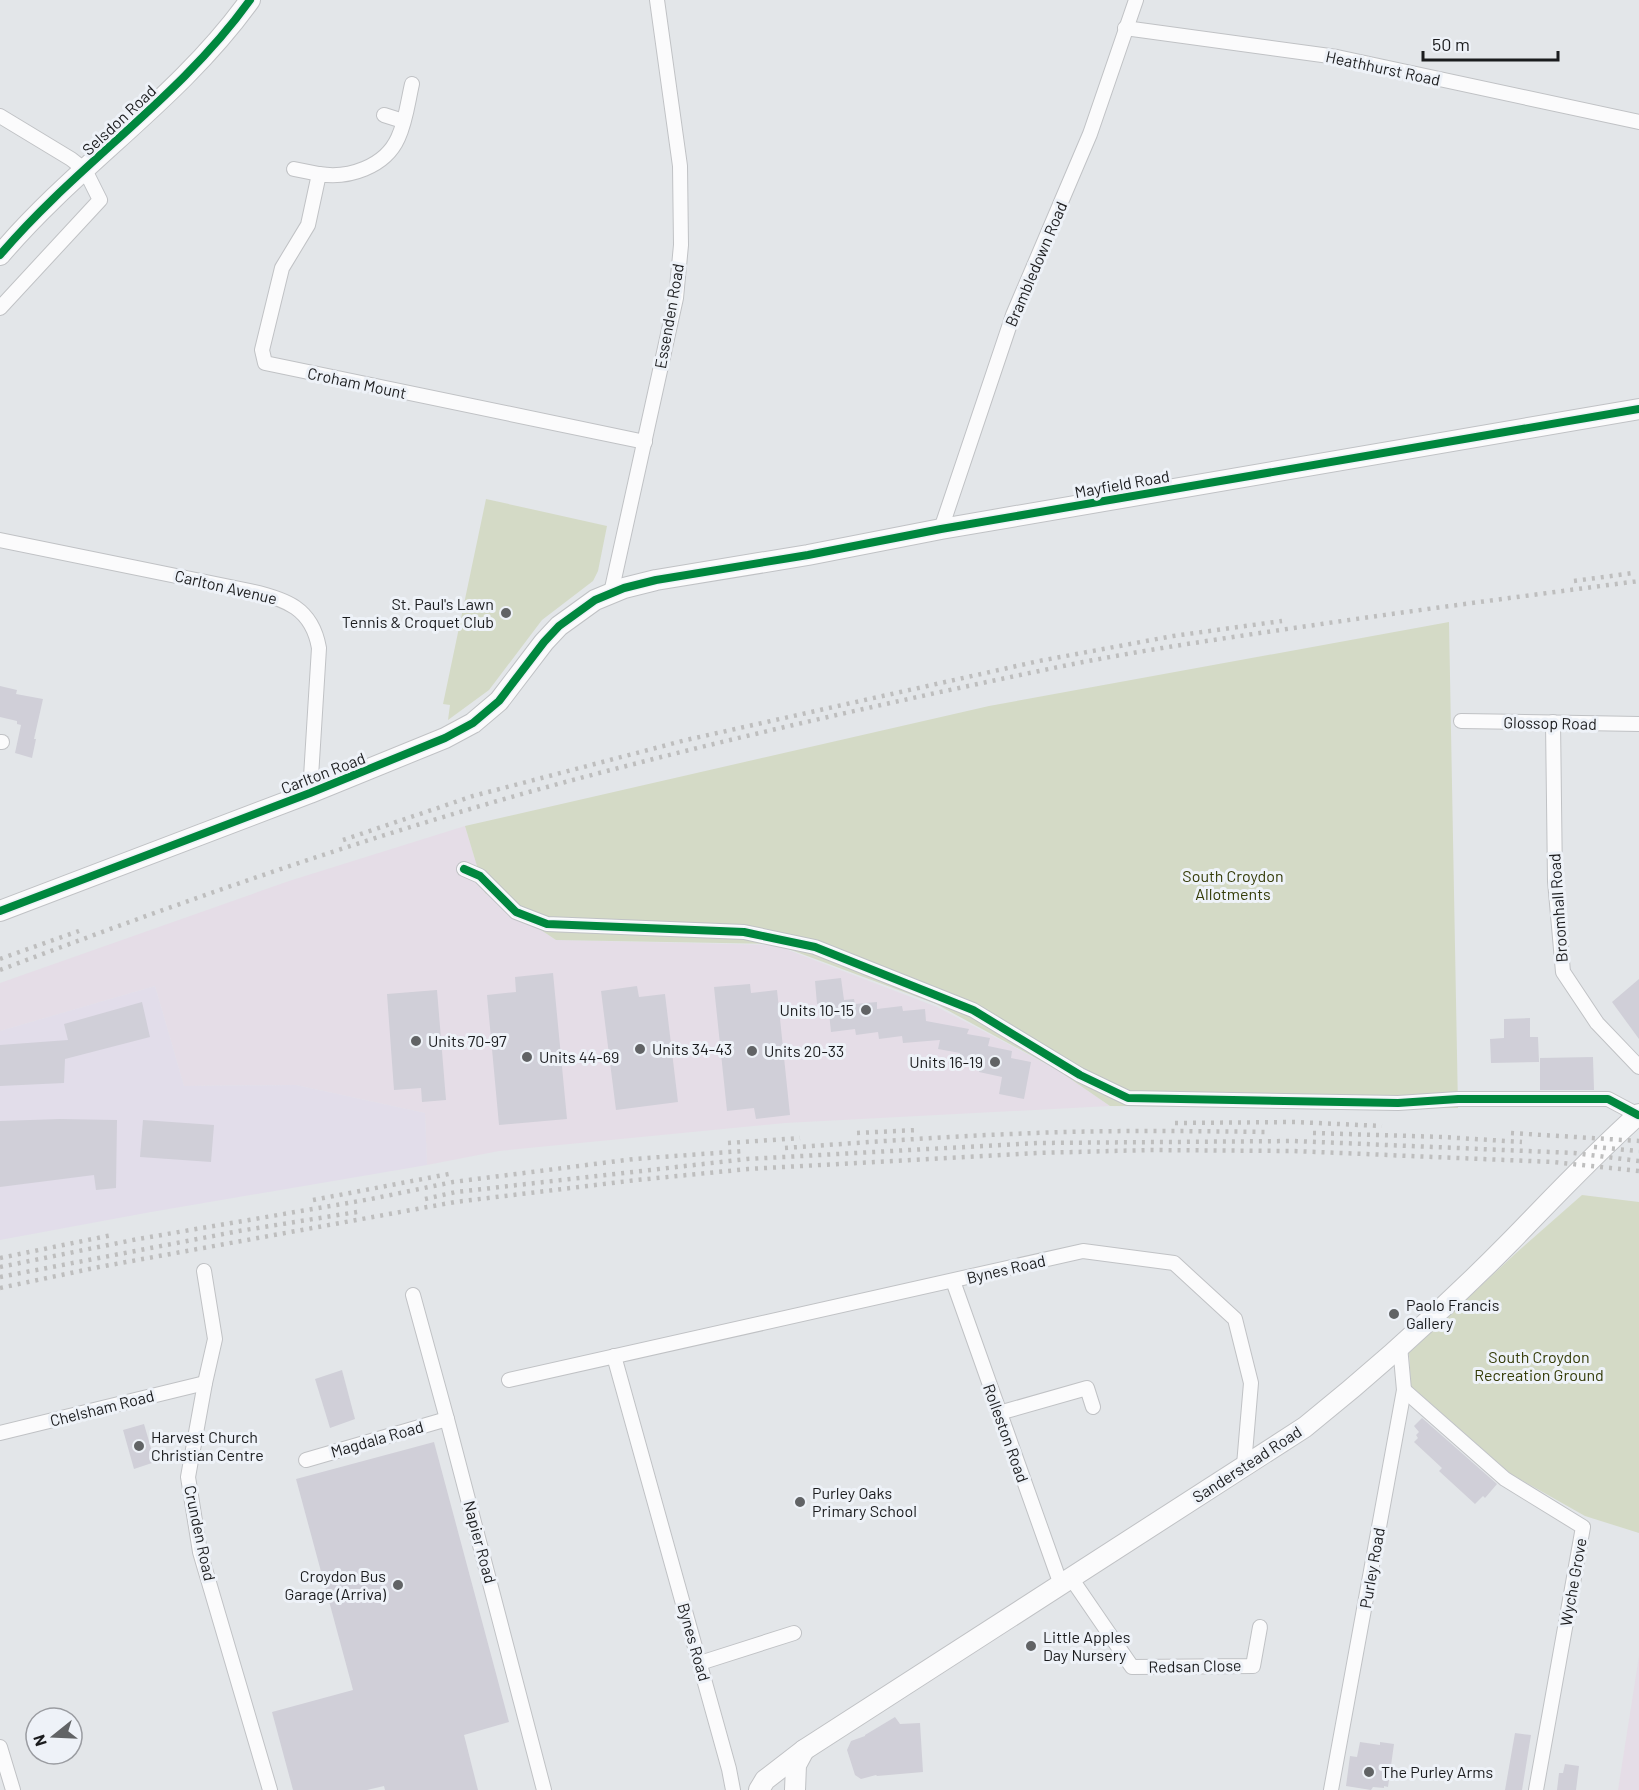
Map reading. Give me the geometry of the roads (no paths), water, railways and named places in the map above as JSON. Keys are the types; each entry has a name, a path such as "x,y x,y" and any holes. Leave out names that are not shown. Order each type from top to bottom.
{"street":[{"name":"Selsdon Road","path":"0,255 36,216 200,60 250,0"},
{"name":"Essenden Road","path":"611,593 676,298 681,245 680,166 657,0"},
{"name":"Brambledown Road","path":"941,529 1012,315 1052,228 1090,134 1136,0"},
{"name":"Heathhurst Road","path":"1125,28 1337,57 1639,122"},
{"path":"294,169 334,176 351,174 374,162 393,147 403,121 412,84"},
{"path":"384,115 403,121"},
{"path":"0,116 85,170"},
{"name":"Selsdon Road","path":"0,308 100,200 85,170"},
{"name":"Croham Mount","path":"318,174 308,225 280,274 262,350 265,363 645,442"},
{"name":"Mayfield Road","path":"611,593 656,580 1639,409"},
{"name":"Carlton Avenue","path":"0,540 250,591 286,601 297,608 312,626 319,648 310,793"},
{"name":"Carlton Road","path":"0,911 428,747 473,723 499,701 559,626 583,608 611,593"},
{"name":"Glossop Road","path":"1461,721 1639,724"},
{"name":"Broomhall Road","path":"1553,722 1555,881 1563,972 1597,1023 1639,1067"},
{"path":"464,869 480,876 516,912 547,924 744,932 815,947 973,1010 1080,1075 1128,1098 1398,1103 1458,1099 1608,1099 1639,1114"},
{"name":"Sanderstead Road","path":"759,1790 765,1780 804,1750 1305,1427 1365,1379 1508,1244 1562,1186 1639,1114"},
{"name":"Bynes Road","path":"509,1380 1083,1251 1174,1263 1235,1318 1251,1383 1244,1465"},
{"name":"Crunden Road","path":"204,1271 215,1339 188,1477 200,1552 270,1790"},
{"name":"Rolleston Road","path":"953,1281 999,1413 1066,1582"},
{"name":"Napier Road","path":"412,1295 447,1419 544,1790"},
{"name":"Purley Road","path":"1331,1790 1404,1390 1400,1346"},
{"name":"Bynes Road","path":"614,1356 733,1790"},
{"name":"Chelsham Road","path":"0,1433 205,1383"},
{"path":"999,1413 1086,1389 1093,1407"},
{"name":"Wyche Grove","path":"1404,1390 1505,1479 1583,1527 1536,1790"},
{"name":"Magdala Road","path":"306,1460 447,1419"},
{"name":"Redsan Close","path":"1066,1582 1132,1667 1253,1666 1260,1627"},
{"path":"700,1663 794,1633"},
{"path":"0,1747 13,1790"},
{"path":"795,1790 796,1765 804,1750"}],"railway":[{"path":"1574,581 1633,573"},
{"path":"0,970 135,920 340,849 547,787 742,737 1124,654 1639,581"},
{"path":"343,840 473,796 686,740 1039,661 1173,636 1282,621"},
{"path":"0,959 79,931"},
{"path":"1175,1123 1295,1122 1382,1126"},
{"path":"857,1133 917,1130"},
{"path":"785,1148 1035,1133 1268,1132"},
{"path":"1313,1133 1522,1142"},
{"path":"1511,1133 1639,1141"},
{"path":"728,1143 800,1138"},
{"path":"425,1199 456,1192 747,1159 1037,1143 1294,1141 1574,1153 1639,1161"},
{"path":"1594,1147 1639,1151"},
{"path":"0,1288 99,1267 455,1202 748,1169 1037,1153 1150,1150 1293,1151 1553,1162 1639,1171"},
{"path":"0,1267 138,1239 371,1199 453,1182 634,1159 743,1151"},
{"path":"313,1200 454,1173"},
{"path":"0,1277 239,1231 363,1211"},
{"path":"0,1258 112,1235"}],"place":[{"name":"St. Paul's Lawn Tennis & Croquet Club","path":"506,613"},
{"name":"Units 10-15","path":"866,1010"},
{"name":"Units 70-97","path":"416,1041"},
{"name":"Units 34-43","path":"640,1049"},
{"name":"Units 20-33","path":"752,1051"},
{"name":"Units 44-69","path":"527,1057"},
{"name":"Units 16-19","path":"995,1062"},
{"name":"Paolo Francis Gallery","path":"1394,1314"},
{"name":"Harvest Church Christian Centre","path":"139,1446"},
{"name":"Purley Oaks Primary School","path":"800,1502"},
{"name":"Croydon Bus Garage (Arriva)","path":"398,1585"},
{"name":"Little Apples Day Nursery","path":"1031,1646"},
{"name":"The Purley Arms","path":"1369,1772"}],"park label":[{"name":"South Croydon Allotments","path":"1233,885"},
{"name":"South Croydon Recreation Ground","path":"1539,1366"}]}
